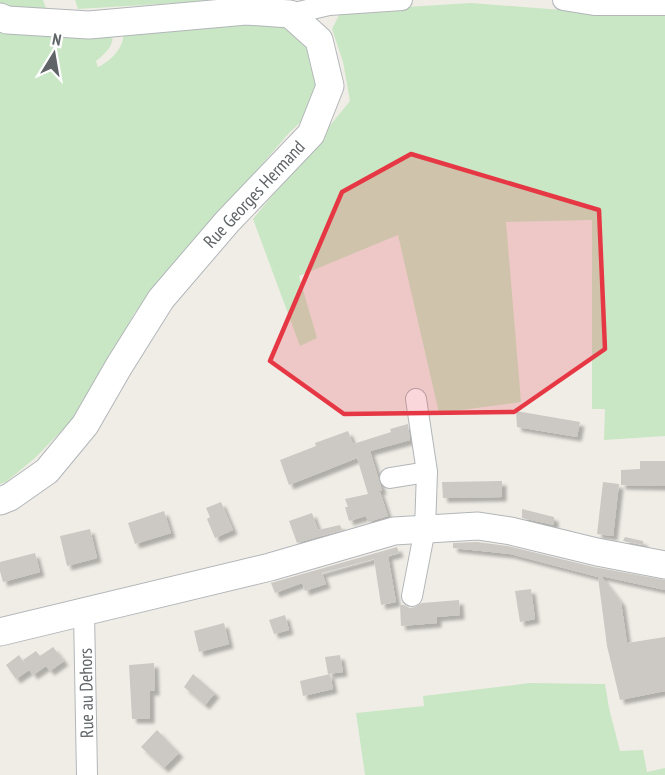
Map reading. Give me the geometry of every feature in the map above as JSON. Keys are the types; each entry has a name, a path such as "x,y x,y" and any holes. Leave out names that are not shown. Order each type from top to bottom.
{"street":[{"path":"0,18 89,25 246,11 290,14 329,5 402,0"},
{"path":"563,0 594,5 665,5"},
{"name":"Rue Georges Hermand","path":"0,501 10,497 47,471 84,425 161,299 227,222 311,134 330,86 319,40 290,14"},
{"path":"412,596 425,529 427,472 416,399"},
{"path":"390,478 427,472"},
{"path":"0,632 270,567 394,531 478,526 511,531 597,552 665,565"},
{"name":"Rue au Dehors","path":"84,612 87,775"}],"highlighted area":[{"path":"411,154 599,210 605,349 514,412 344,414 270,361 342,192"}],"green space":[{"path":"0,0 43,0 48,14 0,7"},
{"path":"75,0 226,0 78,9"},
{"path":"471,3 665,16 665,436 604,440 605,409 592,409 592,220 506,222 521,402 439,413 398,235 299,276 317,338 300,346 253,219 350,101 343,62 332,29 341,11"},
{"path":"269,19 288,24 313,53 317,71 317,99 309,114 289,133 135,312 84,408 35,458 6,482 0,484 0,25 112,32 111,45 96,61 98,67 116,53 124,32"},
{"path":"530,683 605,684 620,751 643,750 647,772 665,768 665,775 365,775 356,713 424,706 423,696"}],"building":[{"path":"516,411 580,422 577,437 517,427"},
{"path":"408,424 410,440 370,451 382,490 377,492 380,492 388,516 368,522 366,516 349,521 345,499 368,494 357,458 289,485 280,460 316,446 315,443 348,431 353,444"},
{"path":"640,461 665,461 665,486 621,485 621,470 640,469"},
{"path":"502,481 502,497 443,498 442,482"},
{"path":"603,482 619,484 613,536 597,534"},
{"path":"221,502 233,530 215,538 207,519 210,517 206,508"},
{"path":"522,509 554,517 554,525 522,518"},
{"path":"164,511 171,533 135,544 128,523"},
{"path":"312,513 318,530 340,525 342,530 297,543 289,521"},
{"path":"90,529 97,558 67,566 60,536"},
{"path":"625,537 643,541 643,545 623,541"},
{"path":"477,542 508,546 594,567 665,580 665,590 601,576 621,602 627,643 665,637 665,691 620,700 607,646 598,577 510,554 453,548 453,543"},
{"path":"397,547 399,553 388,556 396,602 381,605 374,559 322,573 326,584 305,591 302,583 275,593 271,583"},
{"path":"35,553 40,572 3,582 0,562"},
{"path":"531,589 535,619 520,622 515,591"},
{"path":"459,600 460,615 437,617 437,623 401,626 400,605 410,608 422,603"},
{"path":"285,615 289,630 274,634 269,620"},
{"path":"224,623 229,644 199,652 194,631"},
{"path":"53,647 64,661 50,671 46,666 33,675 23,660 36,651 40,656"},
{"path":"19,655 29,670 16,679 6,665"},
{"path":"340,655 343,672 328,674 325,657"},
{"path":"154,663 155,691 150,691 150,719 132,719 129,665"},
{"path":"193,674 215,693 205,705 184,687"},
{"path":"330,674 333,689 303,696 300,681"},
{"path":"157,730 179,753 164,768 141,747"}]}
